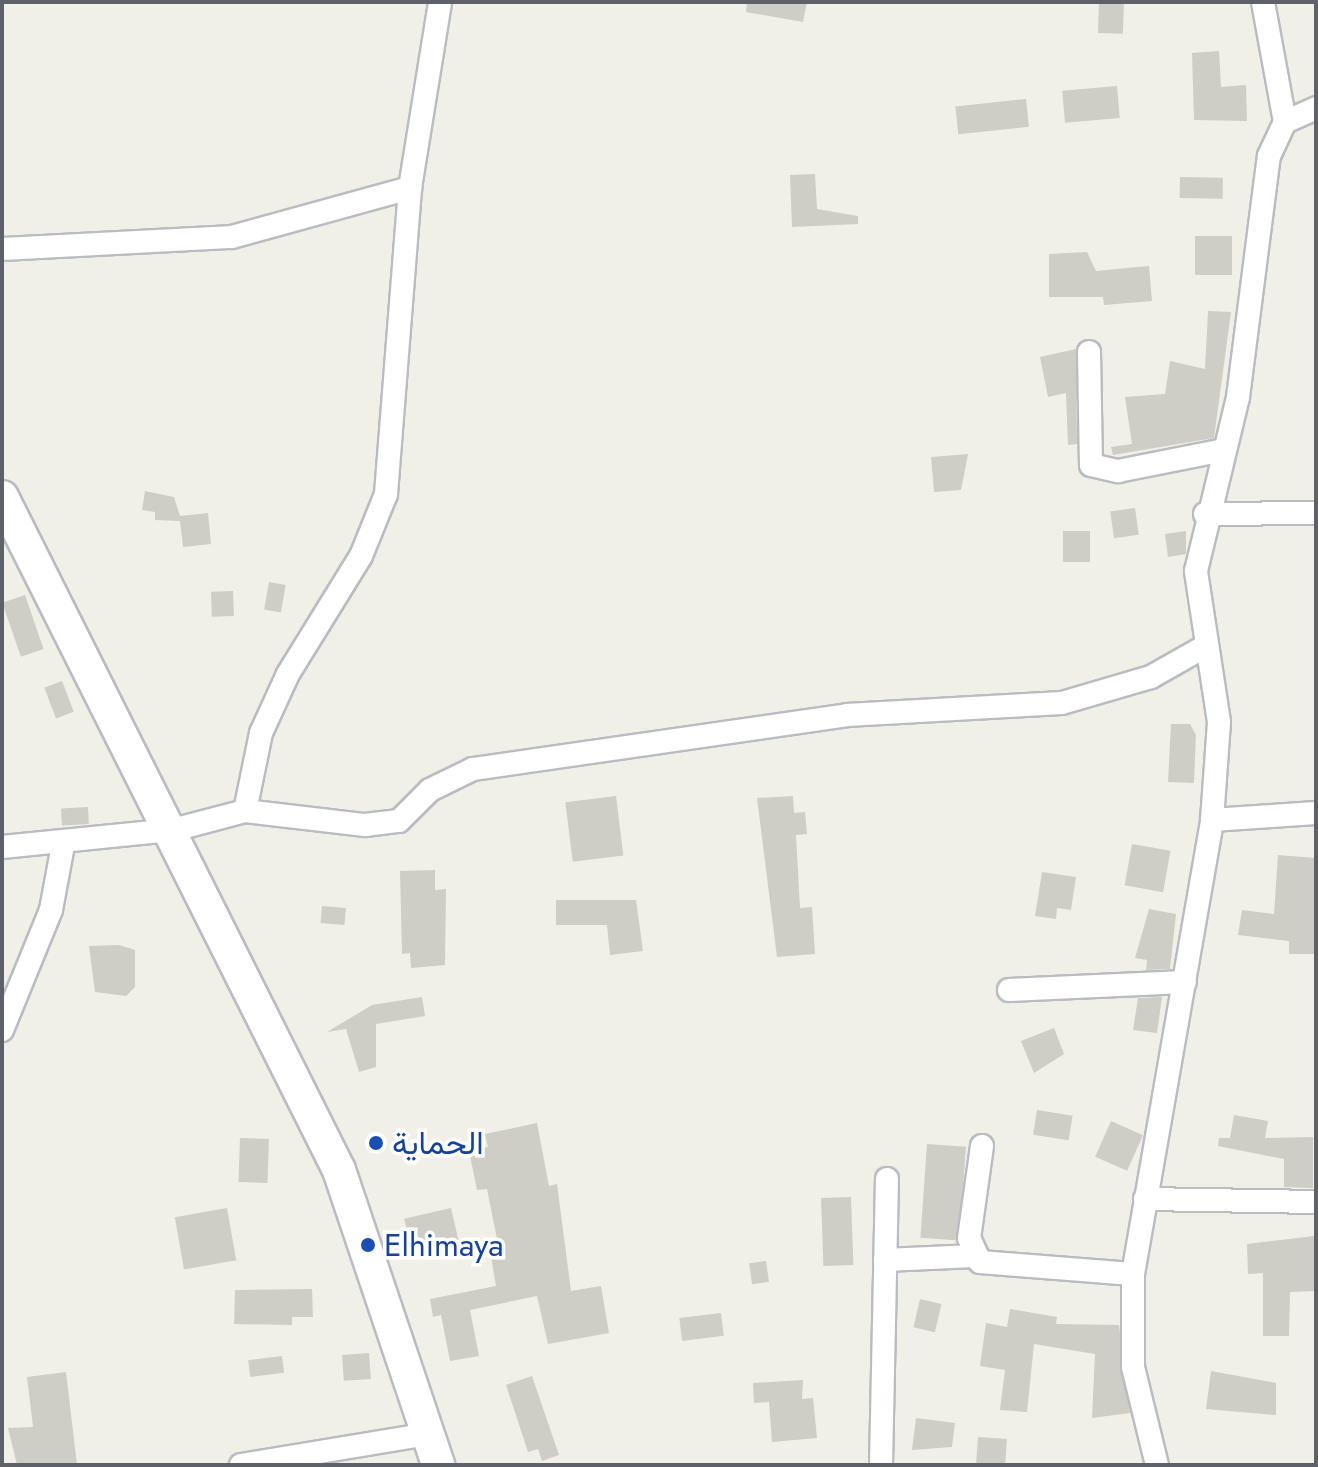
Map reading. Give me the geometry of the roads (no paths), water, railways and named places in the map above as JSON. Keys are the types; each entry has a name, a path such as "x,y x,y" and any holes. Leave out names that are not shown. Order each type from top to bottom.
{"main road":[{"path":"2,497 173,830 339,1170 438,1465"}],"street":[{"path":"245,811 261,733 288,674 361,556 386,494 410,188 440,2"},
{"path":"1157,1465 1133,1367 1133,1274 1212,820 1219,722 1204,647 1196,571 1205,514 1238,397 1269,156 1285,122 1263,2"},
{"path":"1285,122 1316,108"},
{"path":"2,249 232,237 410,188"},
{"path":"1089,352 1091,465 1118,471 1224,450"},
{"path":"1205,514 1316,513"},
{"path":"2,847 63,845 173,830 245,811 365,825 399,821 430,790 473,769 847,715 1062,703 1151,677 1204,647"},
{"path":"1212,820 1316,813"},
{"path":"2,1030 51,910 63,845"},
{"path":"1009,990 1185,982"},
{"path":"975,1256 969,1223 982,1146"},
{"path":"881,1465 887,1179"},
{"path":"1145,1199 1316,1202"},
{"path":"885,1260 975,1256 988,1266 1133,1274"},
{"path":"241,1465 429,1434"}],"place":[{"name":"الحماية","path":"376,1143"},
{"name":"Elhimaya","path":"368,1245"}]}
